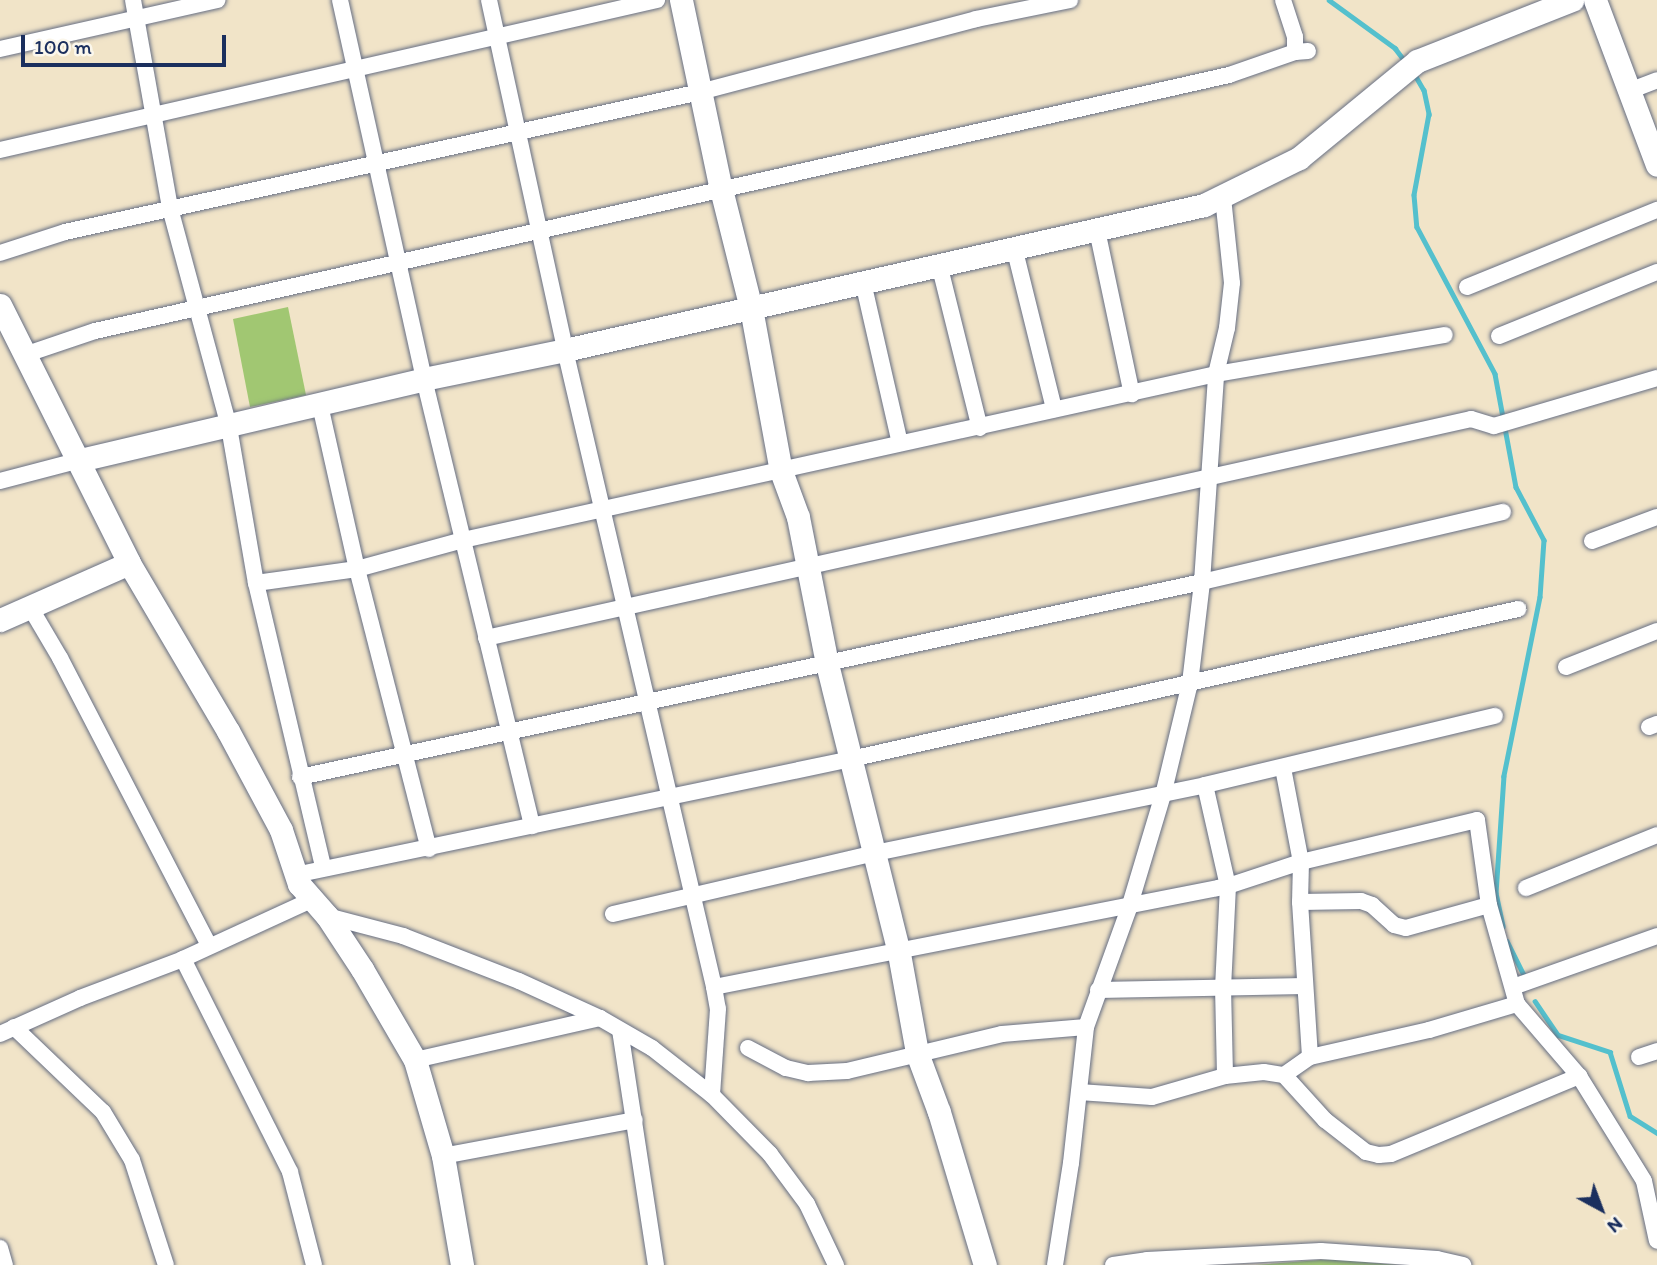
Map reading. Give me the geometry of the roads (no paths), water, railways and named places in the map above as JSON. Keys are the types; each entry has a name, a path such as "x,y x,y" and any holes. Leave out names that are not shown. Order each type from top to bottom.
{"street":[{"path":"133,0 170,208 229,427 256,583 323,867"},
{"path":"0,49 218,0"},
{"path":"340,0 424,379 532,826"},
{"path":"489,0 565,351 714,986 718,1009 712,1095"},
{"path":"0,150 657,0"},
{"path":"681,0 721,189 751,308 781,471 798,517 827,664 898,948 917,1053 939,1112 985,1265"},
{"path":"0,253 65,232 700,92 976,19 1070,0"},
{"path":"27,354 95,331 198,307 1228,75 1302,52 1283,0"},
{"path":"0,481 424,379 565,351 1097,230 1223,197 1306,153 1408,68 1572,0"},
{"path":"1595,0 1657,165"},
{"path":"1629,91 1657,80"},
{"path":"1055,1265 1086,1027 1129,908 1164,792 1191,683 1202,582 1216,374 1227,328 1232,283 1223,197"},
{"path":"1467,286 1657,210"},
{"path":"1097,230 1132,394"},
{"path":"1014,247 1054,410"},
{"path":"939,264 980,428"},
{"path":"1499,335 1657,272"},
{"path":"863,282 900,443"},
{"path":"3,318 27,354 129,563 270,808 281,830 295,875 362,969 415,1060 443,1156 462,1265"},
{"path":"256,583 357,569 463,540 1216,374 1444,335"},
{"path":"486,638 1471,419 1494,426 1517,421 1657,378"},
{"path":"320,405 357,569 429,849"},
{"path":"300,777 649,704 1202,582 1503,512"},
{"path":"1592,541 1657,517"},
{"path":"0,620 129,563"},
{"path":"30,607 60,658 209,946"},
{"path":"295,875 323,867 429,849 851,759 1518,609"},
{"path":"1566,667 1657,631"},
{"path":"613,914 875,853 1283,768 1495,716"},
{"path":"1283,768 1301,862 1300,902 1310,1057"},
{"path":"1205,785 1228,887 1223,987 1225,1076"},
{"path":"714,986 898,948 1129,908 1228,887 1301,862 1477,820 1489,905 1517,1004 1578,1076 1651,1176 1657,1241"},
{"path":"1526,888 1657,835"},
{"path":"1300,902 1361,901 1373,905 1394,925 1406,928 1489,905"},
{"path":"166,1265 132,1160 103,1112 84,1092 7,1030 209,946 319,908 403,936 519,981 600,1018 652,1048 712,1095 770,1154 807,1204 836,1265"},
{"path":"1513,987 1657,936"},
{"path":"183,959 290,1172 314,1265"},
{"path":"1098,990 1305,986"},
{"path":"1079,1092 1152,1097 1225,1076 1264,1072 1284,1074 1310,1057 1429,1030 1517,1004"},
{"path":"415,1060 600,1018"},
{"path":"748,1048 786,1068 808,1073 847,1072 1002,1034 1086,1027"},
{"path":"620,1030 656,1265"},
{"path":"1639,1057 1657,1051"},
{"path":"1284,1074 1325,1120 1366,1152 1379,1155 1391,1154 1578,1076"},
{"path":"443,1156 635,1120"},
{"path":"0,1248 5,1265"},
{"path":"1113,1265 1147,1260 1321,1251 1437,1259 1463,1265"}],"waterway":[{"path":"1329,0 1395,48 1404,60"},
{"path":"1414,73 1424,90 1429,114 1414,195 1417,227 1495,374 1516,487 1544,540 1540,597 1504,776 1496,893 1503,926"},
{"path":"1507,941 1525,977"},
{"path":"1535,1001 1558,1035 1610,1052 1630,1116 1657,1133"}]}
